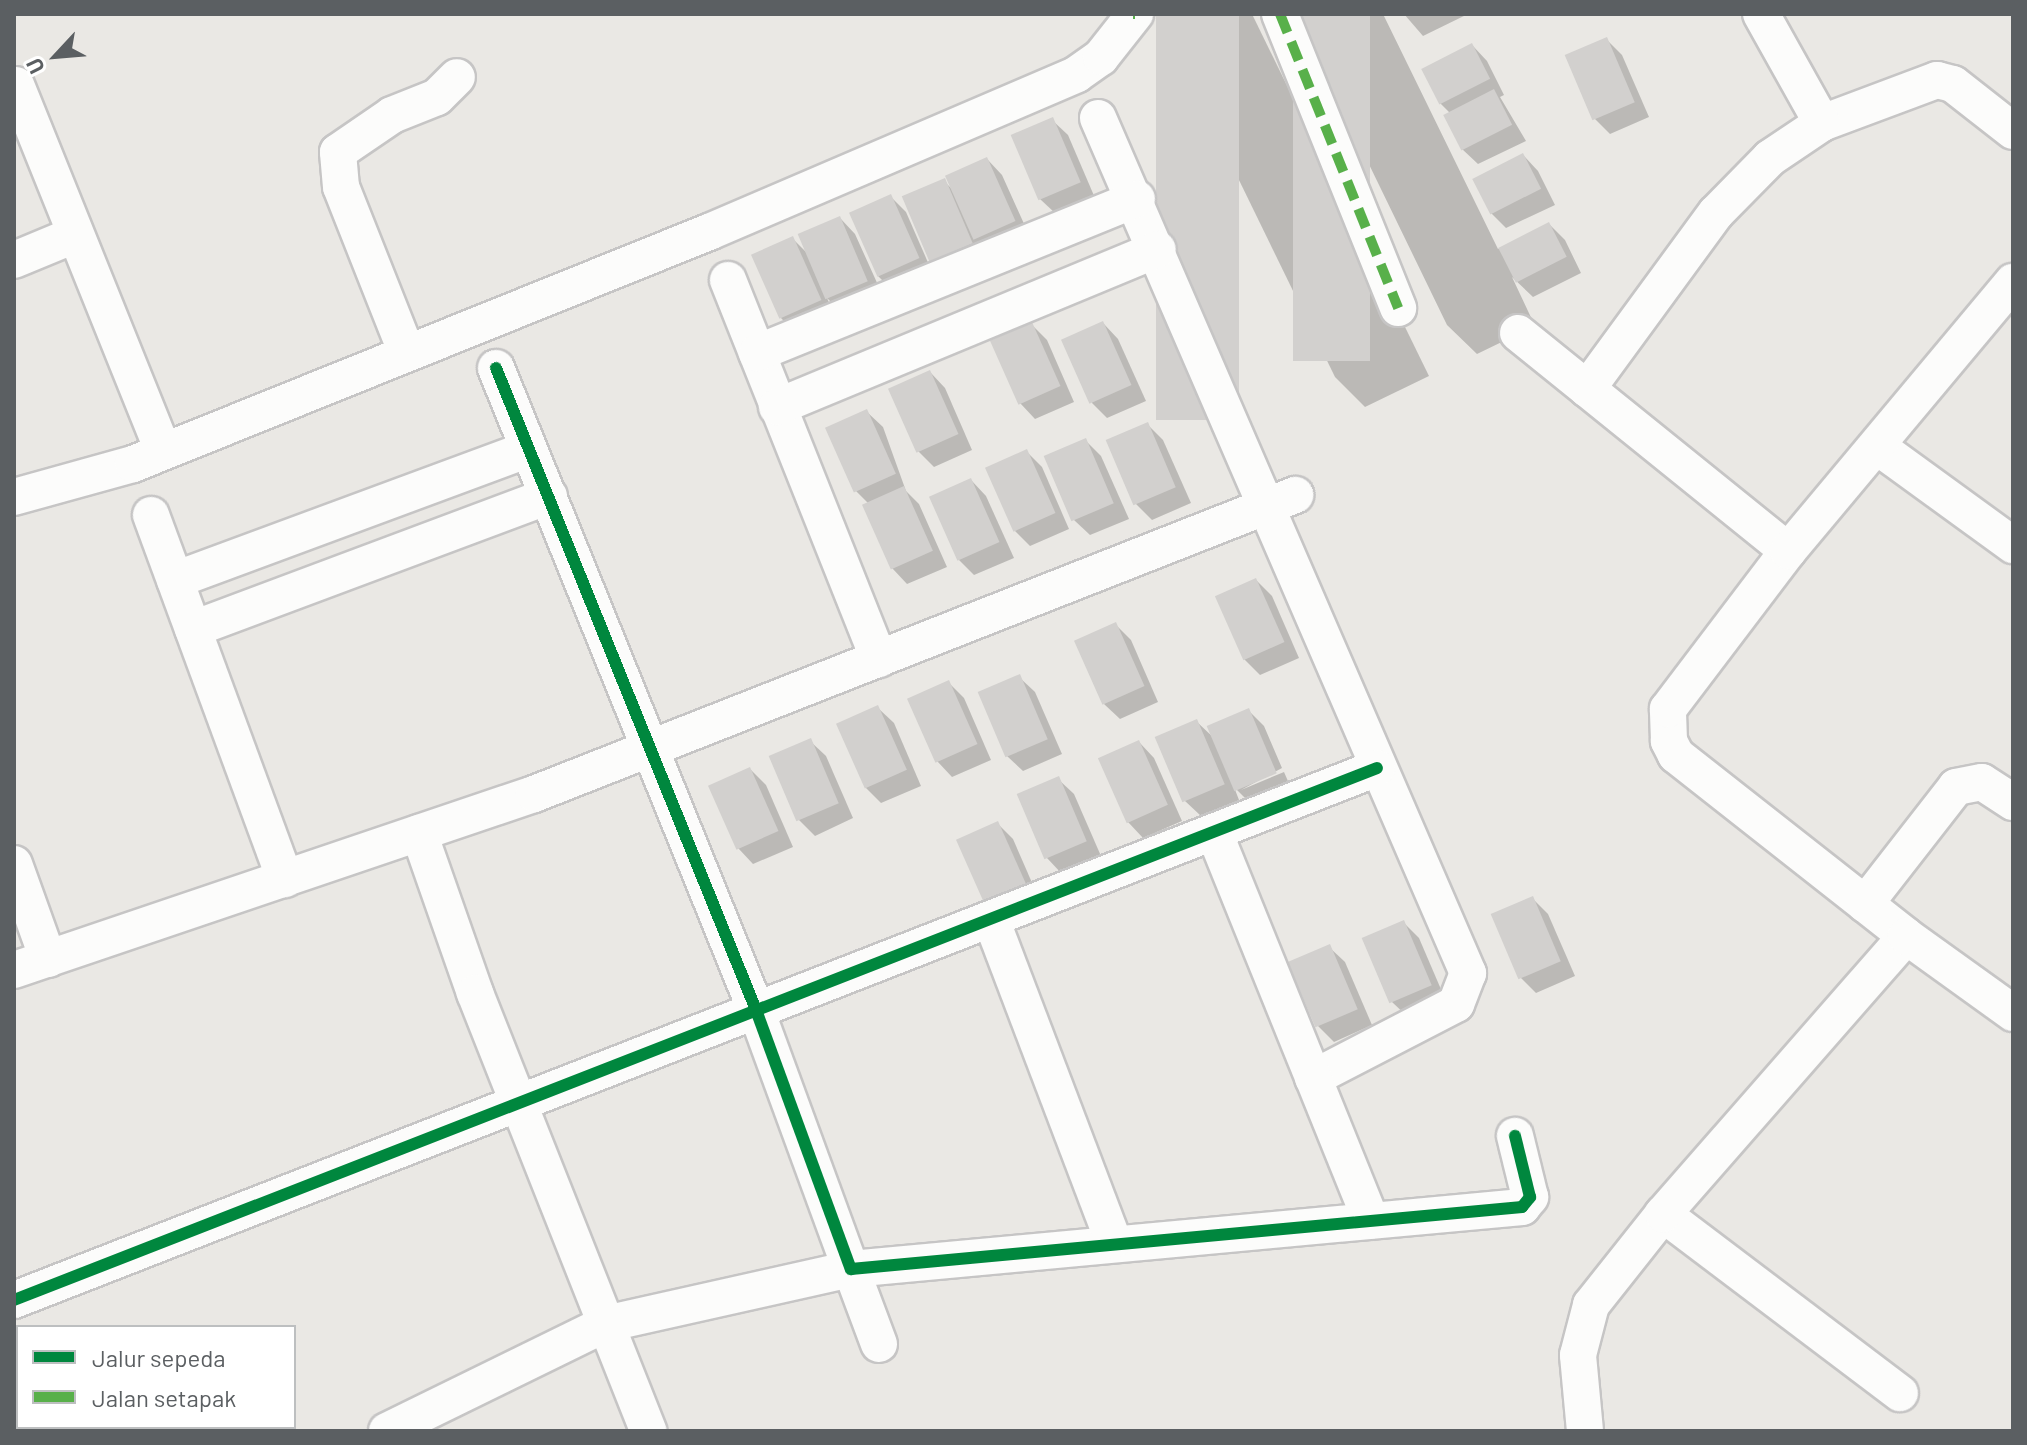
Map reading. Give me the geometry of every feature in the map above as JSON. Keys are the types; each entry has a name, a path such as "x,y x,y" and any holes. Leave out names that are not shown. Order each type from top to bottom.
{"street":[{"path":"14,497 163,451 709,232 1077,74 1101,57 1134,14"},
{"path":"1280,14 1398,308"},
{"path":"1761,14 1822,123"},
{"path":"406,351 341,187 338,152 392,115 437,97 457,77"},
{"path":"1587,389 1716,213 1770,158 1822,123 1937,80 1953,84 2013,131"},
{"path":"16,85 163,451"},
{"path":"1098,118 1158,249 1281,500 1377,768 1468,973 1467,986 1456,1004 1313,1078"},
{"path":"757,353 1137,199"},
{"path":"14,260 74,235"},
{"path":"777,407 1158,249"},
{"path":"728,280 879,659"},
{"path":"2013,282 1788,551 1675,693 1668,709 1669,741 1676,755 1906,936 2013,1013"},
{"path":"1518,333 1788,551"},
{"path":"496,368 756,1010 879,1344"},
{"path":"1878,447 2013,545"},
{"path":"175,580 529,449"},
{"path":"193,629 549,496"},
{"path":"14,970 419,833 651,749 1281,500"},
{"path":"151,515 285,879"},
{"path":"14,1300 1377,768"},
{"path":"1865,904 1956,787 1982,782 2013,802"},
{"path":"1214,832 1371,1220"},
{"path":"419,833 518,1105 648,1431"},
{"path":"14,864 48,959"},
{"path":"991,919 1113,1241"},
{"path":"1585,1431 1578,1355 1582,1328 1591,1305 1663,1214 1906,936"},
{"path":"389,1431 605,1324 851,1269 1113,1241 1522,1207 1530,1197 1515,1136"},
{"path":"1663,1214 1900,1393"}],"building":[{"path":"1156,14 1239,14 1239,420 1156,420"},
{"path":"1293,14 1370,14 1370,361 1293,361"},
{"path":"1607,37 1635,102 1592,120 1565,55"},
{"path":"1472,43 1490,79 1439,105 1421,69"},
{"path":"1494,89 1512,125 1461,151 1443,115"},
{"path":"1053,117 1081,182 1038,200 1011,135"},
{"path":"1523,153 1541,189 1490,215 1472,179"},
{"path":"987,157 1015,221 973,240 945,176"},
{"path":"945,178 973,243 929,262 902,196"},
{"path":"891,194 919,258 877,277 849,213"},
{"path":"840,216 868,281 825,299 798,234"},
{"path":"1549,222 1567,257 1516,283 1498,248"},
{"path":"793,236 821,300 779,319 751,255"},
{"path":"1103,321 1131,385 1089,404 1061,340"},
{"path":"1032,322 1060,386 1018,405 990,341"},
{"path":"930,370 958,434 916,453 888,389"},
{"path":"867,409 896,474 854,493 825,428"},
{"path":"1148,422 1176,487 1133,505 1106,440"},
{"path":"1086,438 1114,503 1071,521 1044,456"},
{"path":"1027,449 1055,513 1013,532 985,468"},
{"path":"971,478 999,542 957,561 929,497"},
{"path":"904,486 933,551 891,570 862,505"},
{"path":"1256,578 1284,642 1243,660 1215,596"},
{"path":"1116,622 1144,686 1102,705 1074,641"},
{"path":"1020,674 1048,739 1005,757 978,692"},
{"path":"949,680 977,744 935,763 907,699"},
{"path":"878,705 907,770 865,789 836,724"},
{"path":"1249,708 1277,773 1234,791 1207,726"},
{"path":"1197,719 1225,784 1182,802 1155,737"},
{"path":"811,738 839,803 796,821 769,756"},
{"path":"1139,740 1168,805 1127,823 1098,758"},
{"path":"750,767 778,831 736,850 708,786"},
{"path":"1059,776 1087,841 1044,859 1017,794"},
{"path":"998,821 1026,885 984,904 956,840"},
{"path":"1533,896 1561,961 1518,979 1491,914"},
{"path":"1404,920 1432,985 1389,1003 1362,938"},
{"path":"1330,944 1358,1009 1315,1027 1288,962"}],"marked path":[{"path":"1280,14 1398,308"}],"cycle path":[{"path":"496,368 756,1010 851,1269 1522,1207 1530,1197 1515,1136"},
{"path":"14,1300 1377,768"}]}
